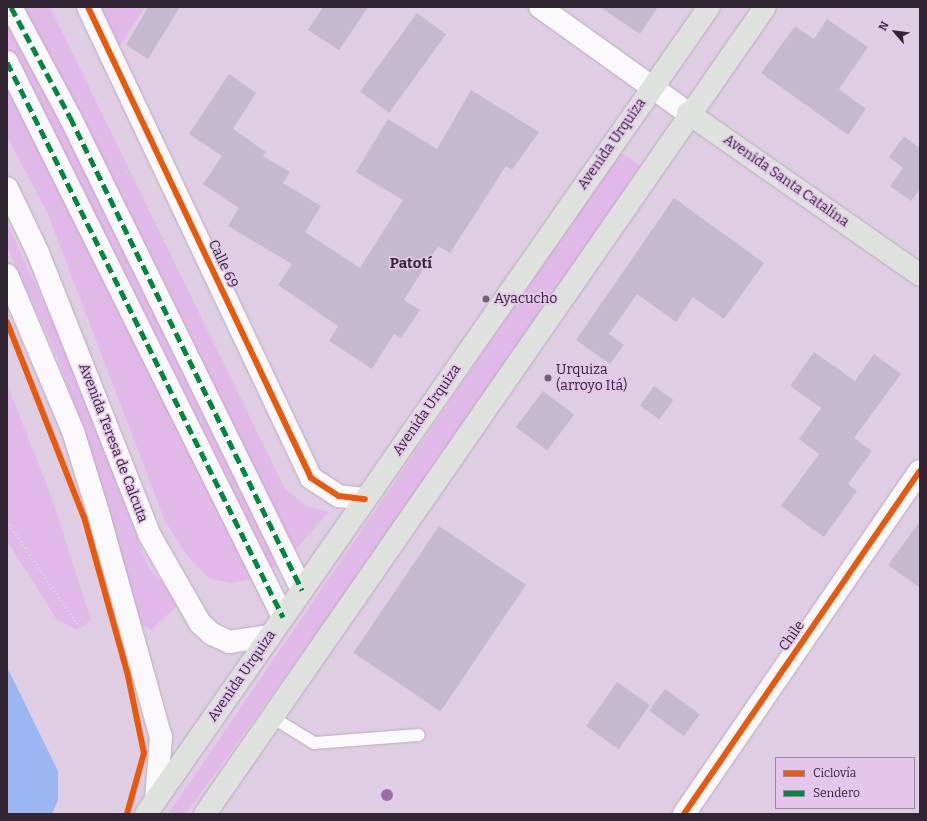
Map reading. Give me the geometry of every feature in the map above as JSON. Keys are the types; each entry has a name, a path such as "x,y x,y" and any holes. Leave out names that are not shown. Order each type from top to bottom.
{"main road":[{"name":"Avenida Urquiza","path":"151,806 652,86 709,7"},
{"path":"205,814 270,716 688,113 764,7"},
{"name":"Avenida Santa Catalina","path":"688,113 920,276"}],"street":[{"path":"10,7 70,117 302,590"},
{"name":"Calle 69","path":"88,7 311,478 339,496 366,499"},
{"name":"Avenida Santa Catalina","path":"540,7 688,113"},
{"path":"7,62 283,617"},
{"name":"Avenida Teresa de Calcuta","path":"7,188 38,253 149,534 200,623 212,634 229,642 269,636"},
{"path":"7,275 73,431 98,512 161,737 151,806"},
{"name":"Chile","path":"684,814 920,471"}],"lane":[{"path":"270,716 314,743 418,735"}],"path":[{"path":"7,354 56,468"},
{"path":"7,521 113,677"},
{"path":"7,565 44,617 113,677"},
{"path":"109,655 122,730 122,772 114,814"}],"shaded area":[{"path":"7,7 50,7 284,487 306,506 329,512 286,560 252,579 230,583 210,579 186,554 165,521 47,212 7,137"},
{"path":"100,7 145,7 118,49"},
{"path":"620,152 641,166 372,556 186,814 168,814"},
{"path":"7,223 68,354 149,569 176,597 177,606 151,630 137,622 109,508 57,356 7,247"},
{"path":"7,384 52,498 91,620 78,630 57,620 7,541"}],"water":[{"path":"7,667 58,771 58,800 52,814 7,814"}],"building":[{"path":"148,7 180,7 148,59 126,45"},
{"path":"323,7 368,7 339,50 308,30"},
{"path":"600,7 658,7 640,34"},
{"path":"417,13 446,34 389,113 360,91"},
{"path":"827,19 868,47 839,89 866,109 848,135 761,73 795,26 814,39"},
{"path":"229,74 256,93 233,129 266,152 263,156 290,172 283,183 321,206 305,232 360,268 403,200 356,172 388,119 437,149 471,90 539,132 512,170 506,166 450,253 438,246 404,300 420,310 401,338 394,334 372,369 329,341 338,326 278,285 292,264 228,226 239,208 203,184 222,156 189,134"},
{"path":"904,136 918,147 920,144 920,189 911,201 890,186 903,168 889,157"},
{"path":"674,198 764,263 724,319 693,297 676,322 637,294 609,334 624,345 610,364 576,340"},
{"path":"814,352 855,381 874,354 901,374 854,438 872,451 848,484 857,491 824,537 781,506 819,454 799,439 821,408 790,386"},
{"path":"654,386 673,400 659,420 640,405"},
{"path":"543,391 574,414 547,450 516,427"},
{"path":"920,521 920,588 888,565"},
{"path":"439,526 526,585 440,712 353,653"},
{"path":"617,682 650,705 619,749 586,726"},
{"path":"665,689 700,714 684,736 649,711"}],"marked path":[{"path":"11,7 70,117 302,590"},
{"path":"7,62 283,617"}],"cycle path":[{"path":"88,7 311,478 339,496 365,499"},
{"path":"7,322 84,517 128,676 144,753 127,814"},
{"path":"684,814 920,471"}],"place":[{"name":"Ayacucho","path":"486,299"},
{"name":"Urquiza (arroyo Itá)","path":"548,378"}],"district":[{"name":"Patotí","path":"411,264"}]}
